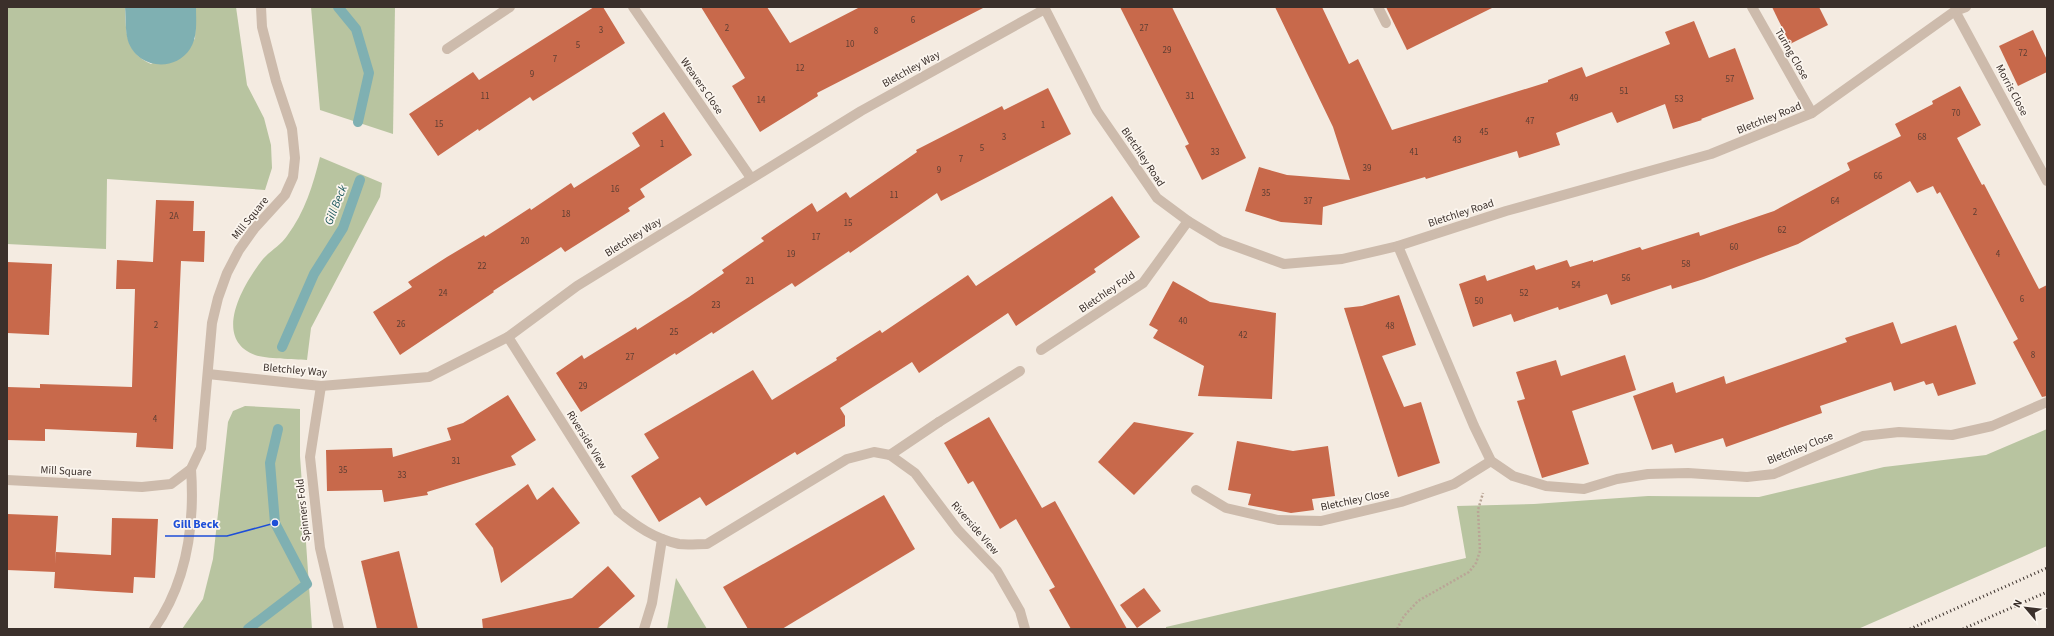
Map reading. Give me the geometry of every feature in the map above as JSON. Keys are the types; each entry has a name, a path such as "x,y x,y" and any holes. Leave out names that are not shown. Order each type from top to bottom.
{"street":[{"name":"Mill Square","path":"7,480 142,487 171,484 191,469 201,448 212,323 218,298 227,273 239,250 254,229 285,195 293,177 295,165 292,129 276,81 262,27 261,7"},
{"path":"447,49 510,7"},
{"name":"Weavers Close","path":"633,7 751,178"},
{"path":"1378,7 1386,23"},
{"name":"Turing Close","path":"1752,7 1812,113"},
{"name":"Bletchley Road","path":"1045,8 1097,111 1157,198 1188,221 1221,241 1284,264 1342,260 1398,246 1506,211 1712,154 1812,113 1955,11 1966,7"},
{"name":"Bletchley Way","path":"208,374 321,386 429,377 508,337 577,286 751,178 861,111 1045,8"},
{"name":"Morris Close","path":"1955,11 2047,181"},
{"name":"Bletchley Fold","path":"1040,350 1143,283 1188,221"},
{"path":"1398,246 1491,461"},
{"name":"Riverside View","path":"508,337 618,511 639,528 662,539 680,544 707,544 847,458 874,452 890,456 915,473 958,530 997,571 1020,611 1025,629"},
{"path":"890,456 939,422 1020,370"},
{"name":"Spinners Fold","path":"321,386 310,457 320,548 339,629"},
{"name":"Bletchley Close","path":"1196,490 1226,508 1278,520 1321,521 1401,502 1454,484 1491,461 1513,476 1540,484 1584,489 1617,479 1648,474 1688,473 1747,477 1774,474 1863,436 1899,432 1952,435 1992,426 2047,402"},
{"name":"Mill Square","path":"154,629 168,609 184,564 191,517 191,469"},
{"path":"644,629 652,603 662,539"}],"path":[{"path":"1397,629 1404,616 1418,601 1469,572 1476,562 1480,551 1478,510 1491,461"}],"green space":[{"path":"7,7 125,7 127,33 132,48 136,54 151,64 195,39 196,7 236,7 247,85 264,118 271,145 272,168 265,190 107,179 106,249 7,244"},
{"path":"311,7 395,7 393,134 320,110"},
{"path":"320,157 382,183 380,197 311,328 307,360 273,358 255,355 242,347 235,336 233,323 235,310 255,269 266,256 285,239 304,208"},
{"path":"245,406 300,409 300,456 312,629 182,629 203,599 213,559 228,422 233,411"},
{"path":"2047,429 2047,546 1858,629 1166,629 1166,627 1466,558 1457,506 1534,504 1648,496 1759,497 1884,467 1986,455"},
{"path":"676,578 707,629 667,629"}],"water":[{"path":"125,7 196,7 196,23 193,44 183,57 175,62 156,64 147,62 139,57 128,41"}],"building":[{"path":"594,7 603,7 625,43 533,101 530,97 438,156 409,114 473,72 479,80"},
{"path":"701,7 767,7 790,43 860,7 985,7 817,93 818,96 760,132 732,86 745,78"},
{"path":"1120,7 1172,7 1246,158 1202,180 1185,146 1189,144"},
{"path":"1275,7 1322,7 1349,64 1358,59 1392,130 1548,82 1548,80 1582,67 1586,77 1670,44 1665,32 1694,21 1709,58 1735,48 1754,99 1701,119 1702,120 1673,129 1665,104 1617,123 1612,112 1556,133 1560,145 1519,158 1517,151 1426,179 1425,177 1323,207 1322,225 1281,222 1245,211 1259,167 1287,175 1350,180 1333,127"},
{"path":"1386,7 1494,7 1407,50"},
{"path":"1772,7 1819,7 1828,25 1790,44"},
{"path":"2033,30 2047,60 2047,72 2018,86 1999,46"},
{"path":"1960,86 1981,125 1957,138 1982,185 1984,184 2039,289 2047,285 2047,396 2042,397 2013,342 2018,339 1940,192 1937,194 1933,186 1917,193 1910,181 1798,244 1704,279 1672,289 1671,285 1611,305 1607,294 1559,310 1558,307 1514,322 1511,314 1473,327 1459,284 1485,275 1487,281 1534,265 1536,270 1567,260 1570,267 1593,260 1593,262 1640,247 1642,250 1699,232 1700,236 1774,211 1850,170 1847,163 1901,136 1895,124 1933,104 1932,101"},
{"path":"1048,88 1071,134 941,201 937,193 850,253 849,251 795,287 792,283 713,334 712,332 676,355 675,353 581,412 556,373 582,355 584,359 636,327 637,330 689,297 724,273 722,270 764,241 761,238 812,203 817,212 846,192 850,198 917,152 916,150 1002,106 1004,110"},
{"path":"664,112 692,155 640,189 645,197 628,208 630,211 565,252 561,247 493,291 494,292 400,355 373,312 412,287 408,282 447,257 484,235 485,237 530,208 531,210 571,183 574,188 640,146 632,133"},
{"path":"1112,196 1140,237 1094,269 1096,272 1016,326 1008,313 919,373 912,362 840,408 845,416 845,426 797,455 795,452 706,506 700,497 659,522 631,476 659,458 644,434 753,370 772,400 837,360 836,358 880,330 882,333 968,275 976,286"},
{"path":"156,200 194,201 193,231 205,231 204,262 181,261 173,449 136,447 137,433 45,429 45,441 7,440 7,387 40,388 40,384 132,387 135,289 116,289 117,260 153,262"},
{"path":"7,262 52,264 49,335 7,333"},
{"path":"1173,281 1210,302 1276,313 1272,399 1198,396 1204,366 1153,338 1158,330 1149,325"},
{"path":"1399,295 1416,345 1382,356 1404,407 1421,402 1440,463 1398,477 1344,308 1362,306"},
{"path":"1893,322 1901,344 1956,325 1976,384 1938,396 1933,383 1926,385 1924,381 1894,391 1891,382 1820,406 1822,413 1726,447 1723,438 1675,453 1672,444 1652,450 1633,396 1673,382 1676,393 1724,376 1726,384 1847,342 1845,338"},
{"path":"1625,355 1636,390 1572,411 1589,464 1542,478 1517,401 1525,399 1516,372 1556,360 1561,376"},
{"path":"508,395 536,440 511,456 516,465 427,492 428,495 384,502 382,490 327,491 326,450 392,448 393,457 451,440 447,428 463,423"},
{"path":"989,417 1042,508 1055,501 1127,629 1071,629 1049,590 1055,587 1016,519 1000,529 973,481 968,484 944,443"},
{"path":"1134,422 1194,433 1134,495 1098,462"},
{"path":"1237,441 1293,451 1328,446 1335,496 1312,499 1314,510 1291,513 1248,505 1251,494 1228,490"},
{"path":"528,484 537,500 553,487 580,523 501,583 493,548 475,524"},
{"path":"884,495 915,549 782,629 748,629 723,587"},
{"path":"7,514 58,516 55,564 56,552 111,555 112,518 158,519 155,578 134,577 133,593 54,588 55,572 7,570"},
{"path":"399,551 418,629 377,629 361,561"},
{"path":"608,566 635,596 597,629 483,629 482,619 572,598"},
{"path":"1144,588 1161,611 1137,628 1120,605"}],"waterway":[{"name":"Gill Beck","path":"338,7 356,29 369,73 358,122"},
{"name":"Gill Beck","path":"282,347 314,274 343,228 360,180"},
{"name":"Gill Beck","path":"248,629 307,584 275,523 270,463 278,429"}],"railway":[{"path":"1910,629 2047,568"},
{"path":"1963,629 2047,592"}],"place":[{"name":"Gill Beck","path":"275,523"}]}
